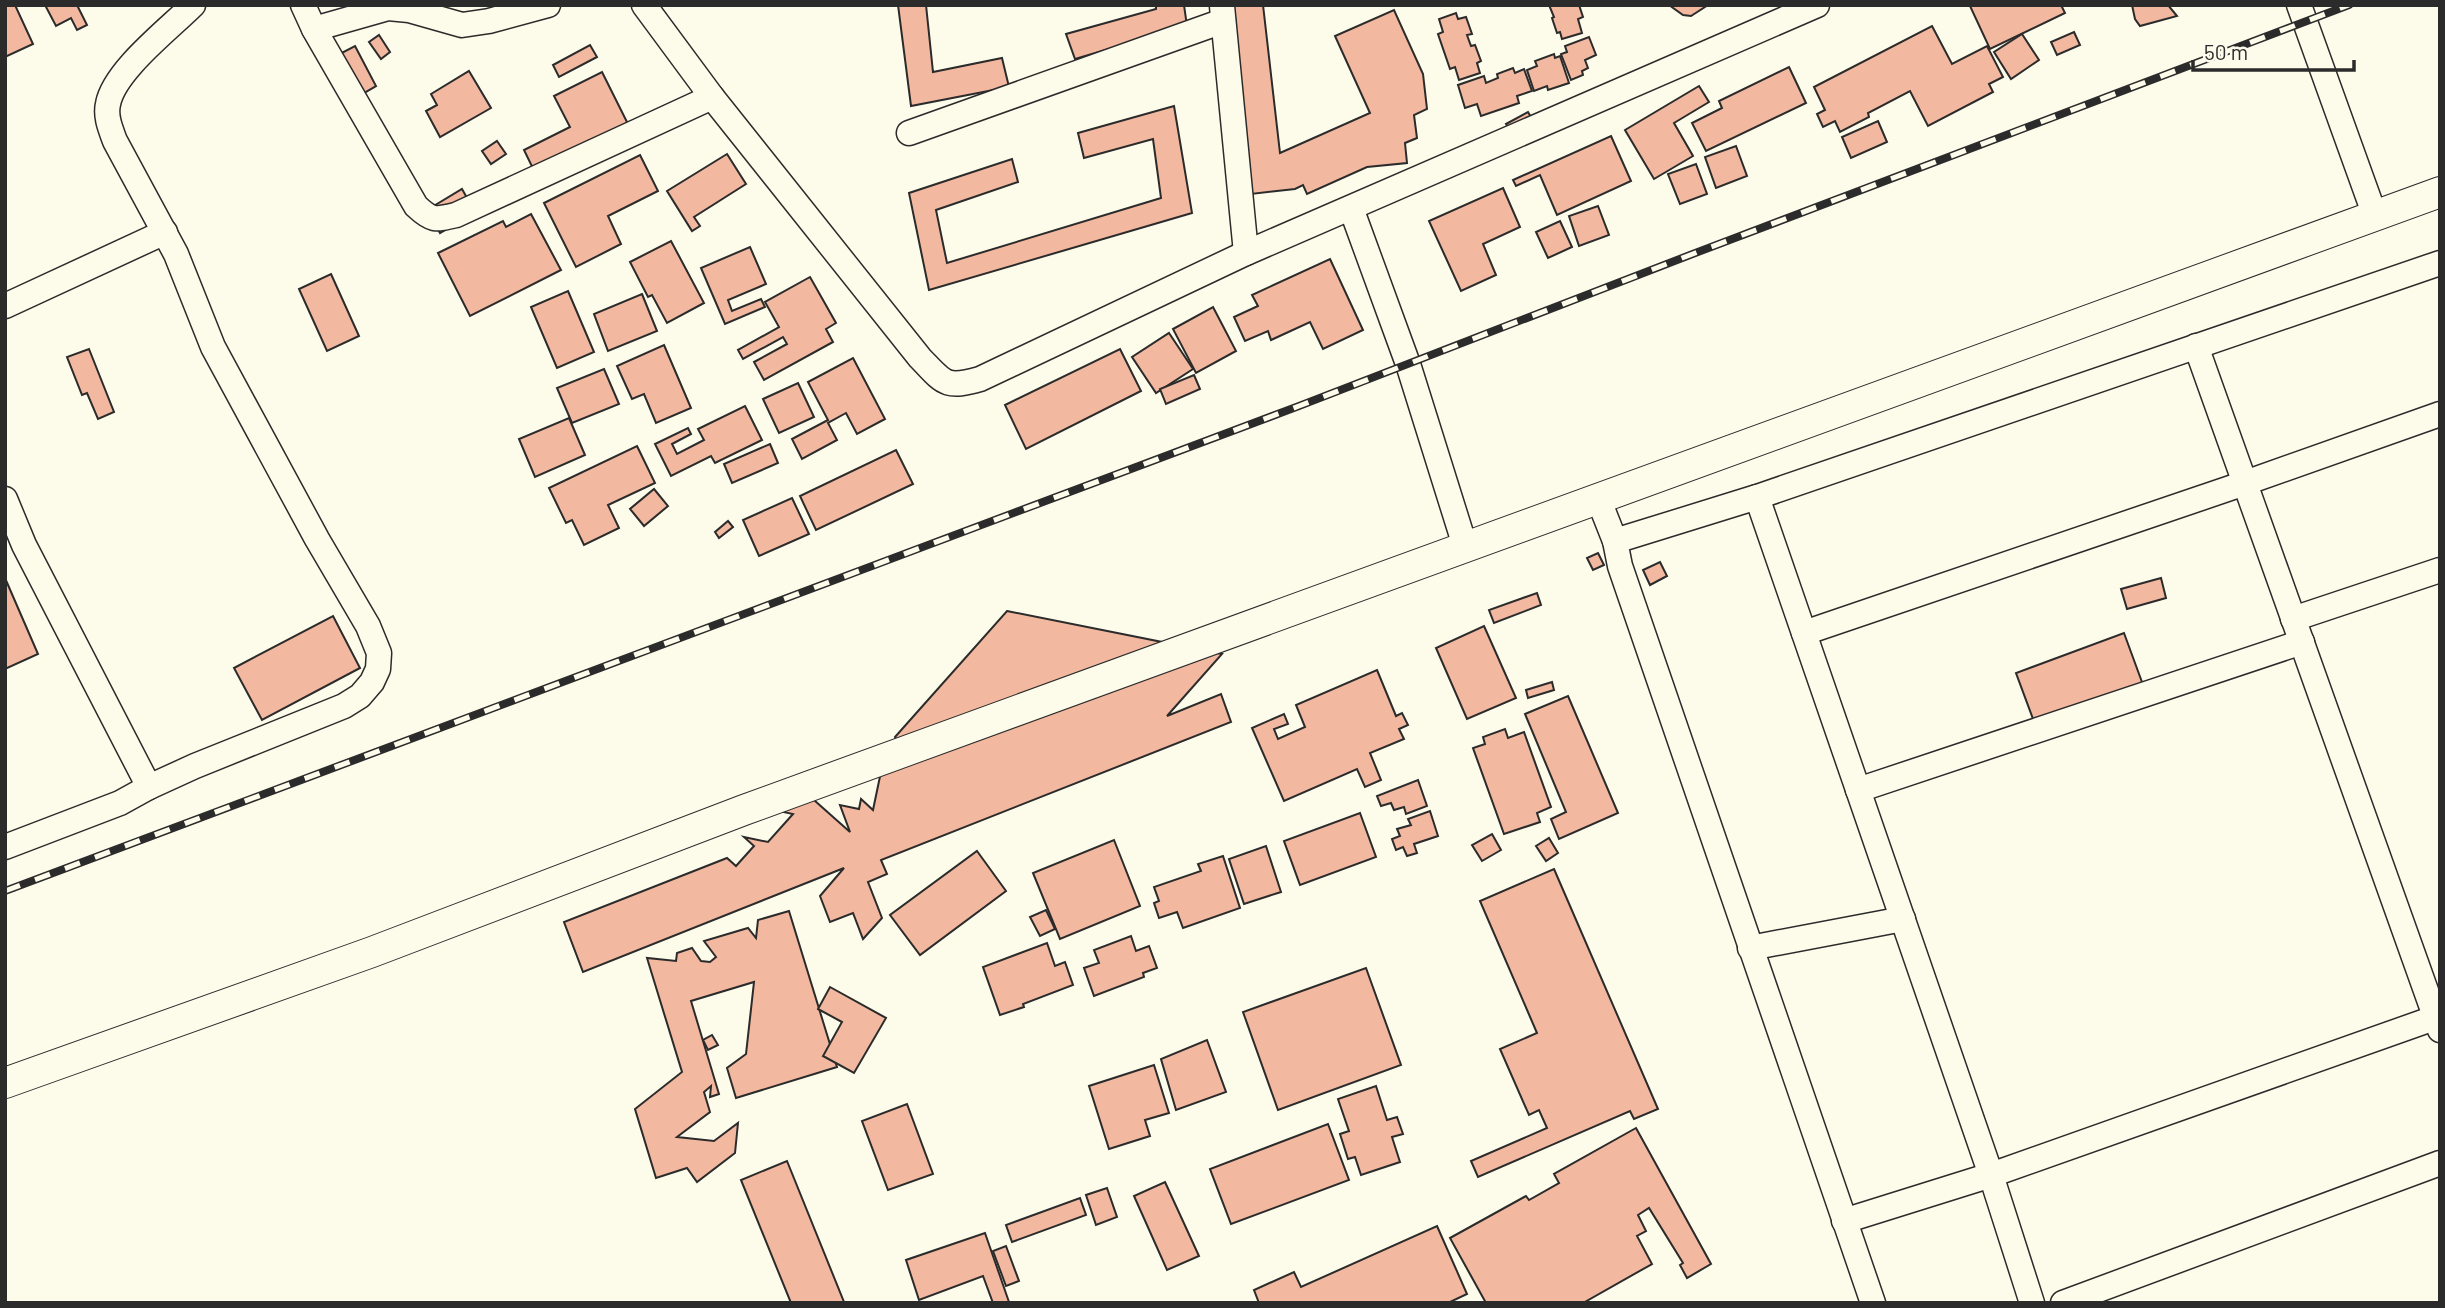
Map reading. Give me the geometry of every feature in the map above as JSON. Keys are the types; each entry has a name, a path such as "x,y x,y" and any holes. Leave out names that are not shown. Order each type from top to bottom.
{"main road":[{"path":"5,1083 372,952 744,810 2440,192"}],"street":[{"path":"5,847 120,803 149,787 344,706 372,682 378,669 379,653 368,626 317,539 213,347 165,232 108,122 107,106 113,90 136,61 193,5"},
{"path":"303,5 314,29 416,206 427,216 437,220 456,215 712,97"},
{"path":"314,29 388,8 409,10 462,24 548,5"},
{"path":"643,5 712,97 920,358 942,381 958,385 980,379 1246,253 1817,5"},
{"path":"2299,5 2375,216"},
{"path":"909,133 1222,13 1246,253"},
{"path":"1351,208 1408,364 1465,546"},
{"path":"5,306 165,232"},
{"path":"1615,541 1757,497 2440,263"},
{"path":"1844,1221 1991,1175 2438,1021 2196,346"},
{"path":"1804,633 2440,414"},
{"path":"1757,497 1991,1175 2032,1303"},
{"path":"1598,498 1615,541 1625,579 1873,1303"},
{"path":"5,499 24,545 149,787"},
{"path":"2293,619 2440,570"},
{"path":"1858,790 2301,642"},
{"path":"1750,948 1903,919"},
{"path":"2063,1303 2440,1163"}],"building":[{"path":"5,5 15,5 33,44 5,57"},
{"path":"45,5 77,5 87,25 77,30 71,18 56,26"},
{"path":"898,5 926,5 933,72 1002,58 1009,87 911,106"},
{"path":"1156,5 1184,5 1187,26 1075,59 1066,34 1156,9"},
{"path":"1230,5 1263,5 1280,153 1370,113 1335,36 1394,10 1423,74 1427,109 1414,115 1417,138 1405,143 1407,163 1367,167 1307,194 1303,185 1295,189 1251,194"},
{"path":"1549,5 1579,5 1583,17 1578,19 1582,33 1562,39 1560,32 1557,33"},
{"path":"1669,5 1708,5 1691,16 1683,15"},
{"path":"2061,5 2065,13 1990,49 1970,6"},
{"path":"2132,5 2168,5 2177,16 2140,26 2135,19"},
{"path":"1456,13 1458,19 1466,17 1472,34 1467,35 1471,46 1475,45 1481,61 1477,63 1480,73 1459,80 1455,67 1450,69 1438,34 1443,32 1439,19"},
{"path":"1932,26 1952,64 1987,46 2003,77 1989,84 1993,92 1928,126 1910,91 1868,113 1869,117 1840,132 1835,121 1823,127 1817,114 1825,110 1814,87"},
{"path":"2074,32 2080,45 2057,55 2051,42"},
{"path":"2022,34 2039,60 2011,79 1994,52"},
{"path":"379,35 390,52 381,59 369,42"},
{"path":"1589,37 1596,55 1585,60 1588,68 1582,71 1583,75 1571,80 1561,54 1567,52 1565,46"},
{"path":"590,45 597,57 559,77 553,65"},
{"path":"355,46 376,86 352,100 330,59"},
{"path":"1554,54 1555,58 1560,56 1569,83 1548,90 1547,86 1534,91 1527,70 1537,66 1535,61"},
{"path":"1789,67 1806,103 1706,151 1692,123 1722,108 1719,101"},
{"path":"1513,68 1515,73 1524,69 1532,91 1517,96 1519,103 1481,116 1477,104 1465,108 1458,85 1484,76 1486,83 1498,78 1497,74"},
{"path":"469,71 491,108 440,137 426,111 437,105 431,94"},
{"path":"602,72 634,136 540,183 524,150 570,127 554,96"},
{"path":"1699,86 1709,102 1674,123 1693,156 1654,179 1625,130"},
{"path":"1174,106 1192,213 929,290 909,193 1012,159 1018,182 936,210 947,263 1161,198 1153,139 1084,158 1078,133"},
{"path":"1528,112 1535,124 1513,136 1506,124"},
{"path":"1878,121 1887,142 1851,158 1842,137"},
{"path":"1611,136 1631,181 1557,215 1540,175 1516,186 1513,180"},
{"path":"497,141 506,154 491,164 482,151"},
{"path":"1736,146 1747,176 1716,188 1705,157"},
{"path":"727,154 746,184 694,217 700,226 692,231 667,191"},
{"path":"640,155 658,191 608,216 621,244 576,267 544,203"},
{"path":"1696,164 1707,194 1680,204 1668,174"},
{"path":"1503,188 1520,227 1483,244 1496,275 1461,291 1429,221"},
{"path":"462,189 475,212 440,233 427,210"},
{"path":"1598,206 1609,235 1579,246 1569,216"},
{"path":"531,214 561,270 470,316 438,253 503,221 506,227"},
{"path":"1560,221 1572,247 1548,258 1536,232"},
{"path":"671,241 704,303 667,323 652,295 648,297 630,262"},
{"path":"750,247 766,284 728,300 732,311 761,299 765,307 725,324 701,268"},
{"path":"1330,259 1363,330 1323,349 1310,322 1271,340 1268,331 1245,341 1234,317 1258,306 1252,295"},
{"path":"331,274 359,336 327,351 299,289"},
{"path":"810,277 836,323 826,329 833,342 764,380 754,362 787,344 783,337 743,359 738,350 779,327 765,302"},
{"path":"568,291 594,352 557,368 531,307"},
{"path":"642,294 657,331 608,351 594,314"},
{"path":"1213,307 1236,351 1196,373 1173,329"},
{"path":"1169,333 1193,369 1156,393 1132,357"},
{"path":"664,345 691,408 656,423 644,394 632,399 617,366"},
{"path":"89,349 114,412 98,419 87,393 82,395 67,357"},
{"path":"1120,349 1141,391 1026,449 1005,405"},
{"path":"853,358 885,419 857,434 846,413 828,423 837,440 802,459 792,439 828,420 808,382"},
{"path":"604,369 619,404 572,423 557,388"},
{"path":"1194,375 1200,389 1166,404 1160,389"},
{"path":"798,383 814,417 779,433 763,399"},
{"path":"745,406 762,440 715,463 711,456 671,476 655,444 688,428 691,434 672,444 677,454 704,440 698,429"},
{"path":"569,418 585,455 535,477 519,439"},
{"path":"770,444 778,463 732,483 724,464"},
{"path":"637,446 655,483 608,505 619,528 584,545 572,520 566,523 549,488"},
{"path":"896,450 913,484 816,530 800,496"},
{"path":"654,489 668,506 644,526 630,509"},
{"path":"792,498 809,534 759,556 743,520"},
{"path":"728,521 733,527 719,538 715,532"},
{"path":"1598,553 1604,565 1593,570 1587,558"},
{"path":"1660,562 1667,576 1650,585 1643,570"},
{"path":"5,578 38,654 5,669"},
{"path":"2161,578 2166,598 2127,609 2121,589"},
{"path":"1537,593 1541,605 1494,623 1489,610"},
{"path":"1007,611 1222,654 1167,716 1221,694 1231,722 881,860 887,874 868,882 882,918 863,939 853,913 830,922 820,896 844,868 583,972 564,922 727,858 736,866 754,846 744,837 768,842 793,814 774,810 797,785 850,832 840,805 859,809 861,799 873,810 883,762 902,754 895,737"},
{"path":"333,616 360,668 262,720 234,668"},
{"path":"1484,626 1516,698 1467,719 1436,648"},
{"path":"2124,633 2146,693 2036,727 2016,673"},
{"path":"1377,670 1396,716 1402,713 1408,725 1399,729 1404,739 1370,753 1381,780 1365,787 1357,769 1284,801 1252,728 1284,714 1288,724 1274,729 1278,739 1305,727 1296,705"},
{"path":"1552,682 1554,690 1528,698 1526,690"},
{"path":"1568,696 1618,813 1559,839 1551,819 1566,812 1525,714"},
{"path":"1505,729 1508,738 1524,732 1551,807 1537,813 1540,822 1504,834 1473,748 1485,744 1483,737"},
{"path":"1418,780 1427,806 1406,814 1404,807 1394,810 1391,803 1381,806 1377,796"},
{"path":"1430,811 1438,836 1414,844 1417,853 1407,856 1403,847 1396,850 1392,839 1400,836 1397,829 1411,825 1408,819"},
{"path":"1360,813 1376,857 1300,885 1284,841"},
{"path":"1492,834 1501,850 1482,861 1472,845"},
{"path":"1549,838 1558,853 1546,861 1536,846"},
{"path":"1114,840 1140,906 1060,939 1033,873"},
{"path":"1266,846 1281,892 1244,904 1229,859"},
{"path":"977,851 1006,891 920,955 890,915"},
{"path":"1223,856 1240,908 1183,928 1177,912 1159,918 1154,903 1159,901 1154,887 1201,871 1198,864"},
{"path":"1554,869 1658,1109 1634,1119 1630,1111 1478,1177 1471,1161 1547,1128 1539,1110 1529,1115 1500,1049 1537,1033 1480,901"},
{"path":"1046,910 1055,929 1040,936 1030,917"},
{"path":"789,911 837,1067 736,1098 727,1068 746,1054 754,982 691,1001 719,1094 710,1097 711,1086 704,1092 710,1112 677,1137 714,1141 738,1123 735,1153 697,1182 687,1168 656,1178 635,1109 682,1072 647,958 676,961 677,953 692,948 701,961 710,962 716,957 704,941 748,928 756,938 758,920"},
{"path":"1131,936 1136,951 1149,946 1157,968 1143,973 1144,977 1094,996 1084,968 1099,963 1094,950"},
{"path":"1047,943 1055,966 1065,962 1073,985 1000,1015 983,967"},
{"path":"1366,968 1401,1065 1278,1110 1243,1012"},
{"path":"830,987 886,1018 854,1073 823,1056 842,1022 818,1009"},
{"path":"712,1035 718,1045 708,1050 703,1040"},
{"path":"1207,1040 1226,1092 1176,1110 1161,1059"},
{"path":"1154,1065 1169,1113 1145,1120 1150,1136 1109,1149 1089,1086"},
{"path":"1376,1086 1387,1120 1397,1117 1403,1134 1392,1137 1400,1162 1361,1175 1355,1157 1348,1159 1340,1134 1349,1131 1338,1099"},
{"path":"907,1104 933,1174 888,1190 862,1121"},
{"path":"1328,1124 1349,1180 1231,1224 1210,1169"},
{"path":"1636,1128 1711,1264 1687,1278 1680,1265 1683,1263 1649,1208 1638,1215 1646,1231 1637,1236 1652,1264 1583,1303 1486,1303 1450,1238 1526,1196 1529,1200 1559,1183 1554,1174"},
{"path":"787,1161 844,1302 842,1303 791,1303 741,1180"},
{"path":"1165,1182 1199,1256 1167,1270 1134,1196"},
{"path":"1107,1188 1117,1217 1096,1225 1086,1195"},
{"path":"1080,1198 1086,1215 1012,1242 1006,1225"},
{"path":"1437,1226 1467,1294 1448,1303 1259,1303 1254,1290 1294,1272 1301,1287"},
{"path":"985,1233 1009,1302 993,1303 983,1276 919,1300 906,1260"},
{"path":"1006,1246 1019,1281 1006,1286 993,1251"}],"railway":[{"path":"5,891 1299,406 2349,5"}]}
